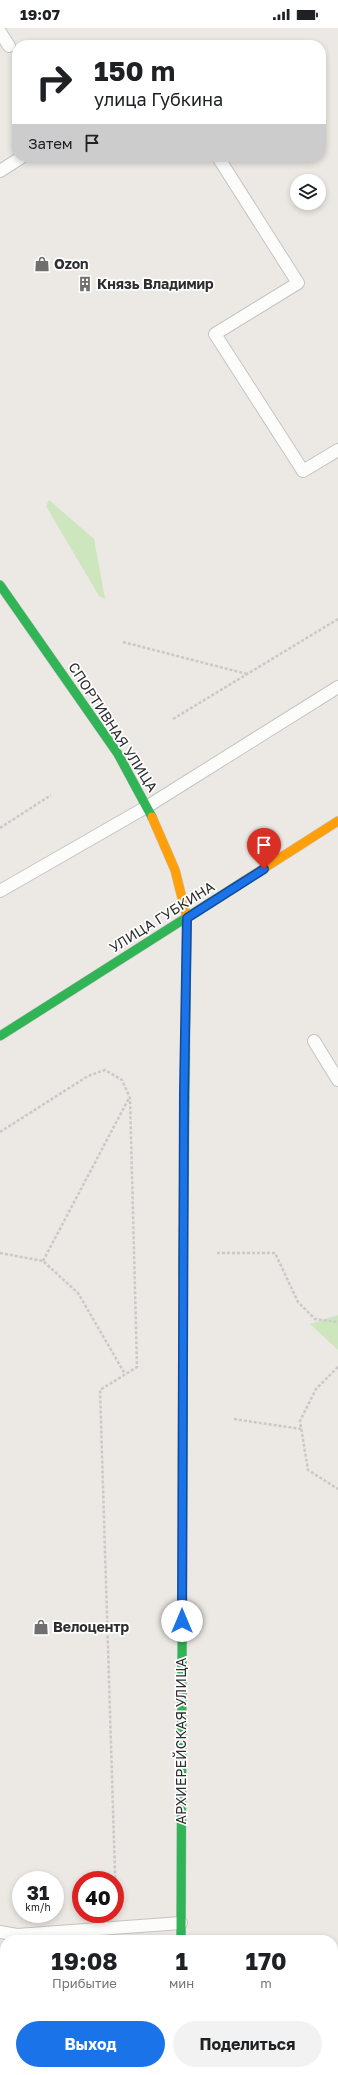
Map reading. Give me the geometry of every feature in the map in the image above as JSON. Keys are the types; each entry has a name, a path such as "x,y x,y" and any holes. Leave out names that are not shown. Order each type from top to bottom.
{"street":[{"name":"СПОРТИВНАЯ УЛИЦА","path":"0,585 118,754 148,806 175,870 187,918"},
{"name":"УЛИЦА ГУБКИНА","path":"0,1036 338,821"},
{"name":"АРХИЕРЕЙСКАЯ УЛИЦА","path":"181,1935 184,1093 187,918"}],"lane":[{"path":"0,32 9,46"},
{"path":"0,171 14,162"},
{"path":"221,162 298,283 215,334 303,471 338,450"},
{"path":"0,891 148,806 338,687"},
{"path":"314,1041 338,1080"},
{"path":"0,1932 17,1935 117,1926 181,1923"}],"path":[{"path":"173,719 338,619"},
{"path":"123,642 248,674"},
{"path":"0,828 52,795"},
{"path":"0,1132 88,1076 105,1070 122,1080 130,1098 137,1367 100,1390 117,1926"},
{"path":"43,1262 130,1098"},
{"path":"0,1252 43,1262 78,1293 125,1374"},
{"path":"217,1253 275,1253 298,1302 315,1319 338,1322"},
{"path":"338,1368 316,1388 300,1421 308,1470 338,1488"},
{"path":"234,1419 301,1429"}],"green space":[{"path":"49,500 94,539 105,599 99,596 46,506"},
{"path":"338,1315 338,1350 310,1324"}],"traffic: fast":[{"path":"0,585 118,754 152,817"},
{"path":"0,1036 244,881"},
{"path":"183,1275 186,988"},
{"path":"181,1935 183,1396"}],"traffic: slow":[{"path":"152,817 175,870 187,918 186,988"},
{"path":"244,881 338,821"},
{"path":"183,1275 183,1396"}],"place":[{"name":"Ozon","path":"42,264"},
{"name":"Князь Владимир","path":"85,284"},
{"name":"Велоцентр","path":"41,1627"}],"route":[{"path":"182,1621 184,1093 187,918 264,869"}]}
